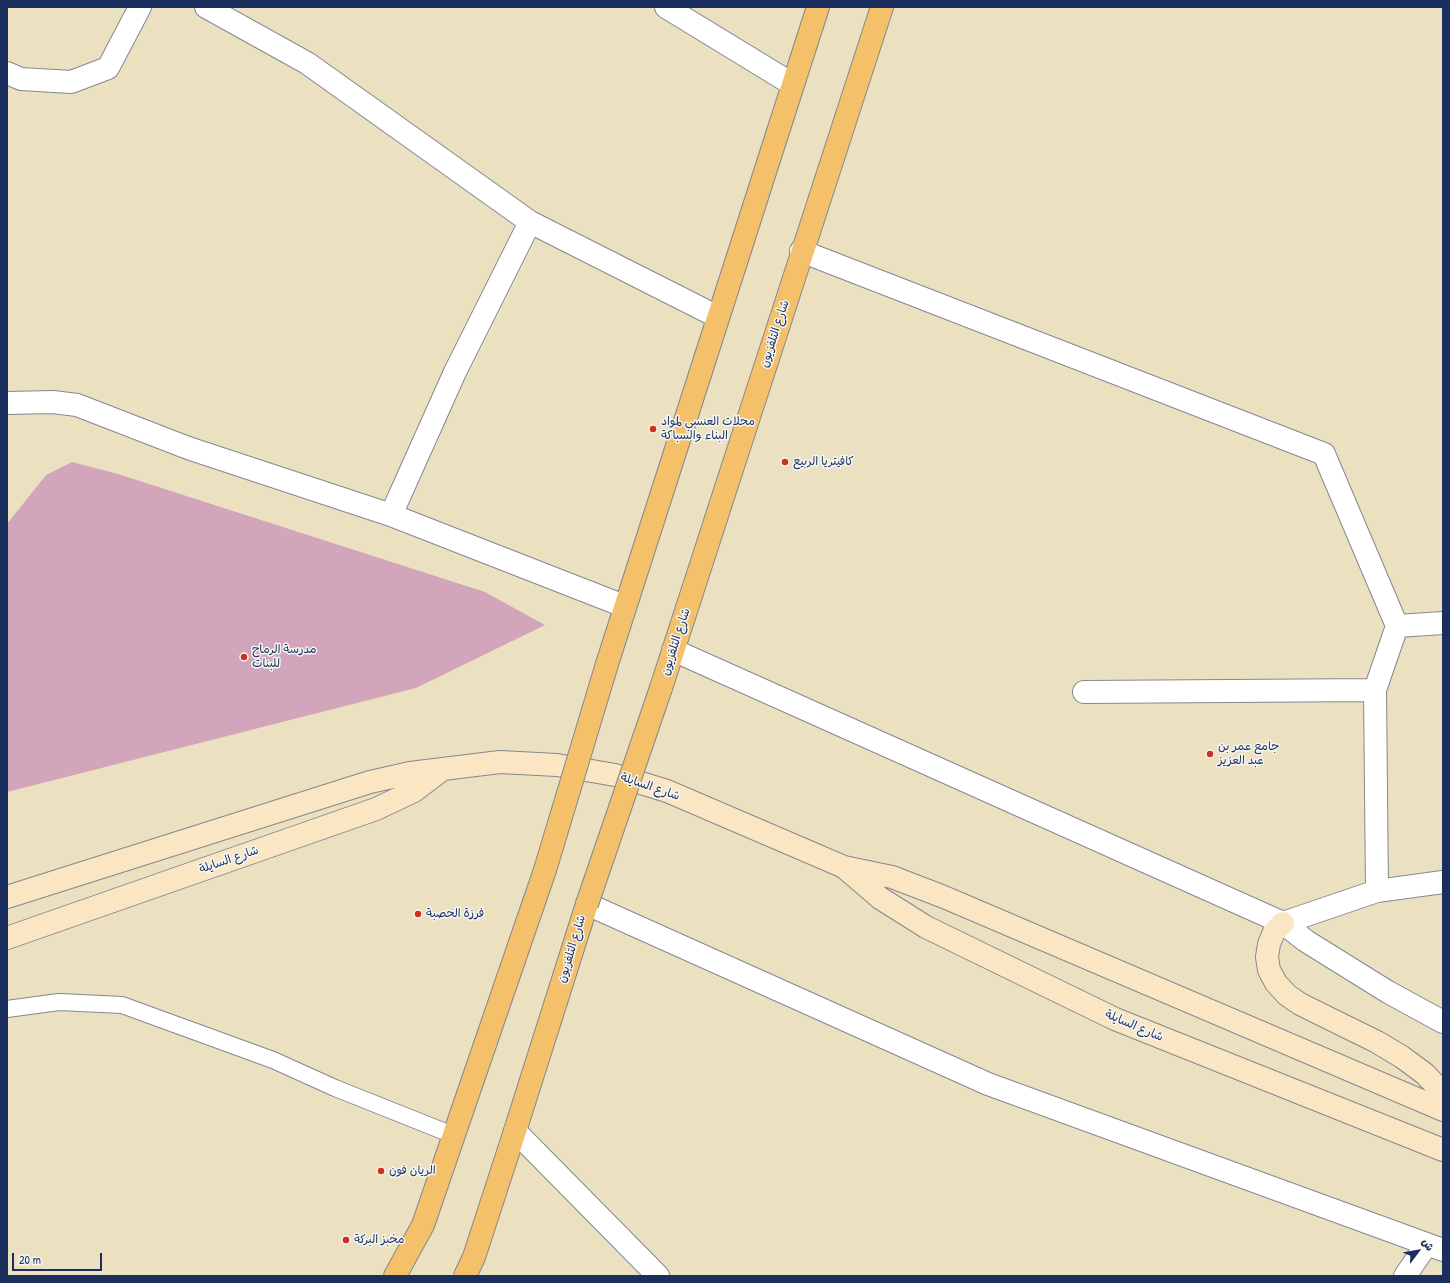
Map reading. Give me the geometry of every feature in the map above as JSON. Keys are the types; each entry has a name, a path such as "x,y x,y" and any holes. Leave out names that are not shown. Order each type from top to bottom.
{"main road":[{"path":"395,1276 423,1225 545,870 624,606 818,7"},
{"name":"شارع التلفزيون","path":"465,1276 474,1257 587,904 661,688 801,251 882,7"},
{"name":"شارع السايلة","path":"7,897 370,782 410,773 500,762 557,764 615,775 667,791 844,867 892,877 944,896 1443,1110"},
{"name":"شارع السايلة","path":"7,938 376,810 414,791 444,769"},
{"name":"شارع السايلة","path":"844,867 880,898 926,927 1115,1019 1443,1150"},
{"path":"1283,923 1274,932 1269,944 1267,956 1269,970 1276,983 1287,995 1300,1004 1377,1042 1402,1057 1425,1074 1443,1093"}],"street":[{"path":"7,73 21,79 70,82 108,68 140,7"},
{"path":"206,7 307,63 530,222 718,317"},
{"path":"666,7 792,84"},
{"path":"391,515 455,372 530,222"},
{"path":"801,251 1324,454 1397,626 1375,690 1377,891"},
{"path":"7,403 53,402 77,405 188,448 391,515 624,606"},
{"path":"1397,626 1443,622"},
{"path":"673,650 1283,923 1306,941 1388,992 1443,1022"},
{"path":"1084,692 1375,690"},
{"path":"1283,923 1377,891 1443,882"},
{"path":"587,904 988,1084 1435,1247 1405,1276"},
{"path":"515,1131 658,1276"}],"lane":[{"path":"7,1009 59,1002 122,1005 273,1060 336,1088 453,1135"}],"building":[{"name":"مدرسة الرماح للبنات","path":"72,462 118,474 485,592 545,625 416,688 7,792 7,524 46,475"}],"place":[{"name":"محلات العنسي لمواد البناء والسباكة","path":"653,429"},
{"name":"كافيتريا الربيع","path":"785,462"},
{"name":"مدرسة الرماح للبنات","path":"244,657"},
{"name":"جامع عمر بن عبد العزيز","path":"1210,754"},
{"name":"فرزة الحصبة","path":"418,914"},
{"name":"الريان فون","path":"381,1171"},
{"name":"مخبز البركة","path":"346,1240"}]}
